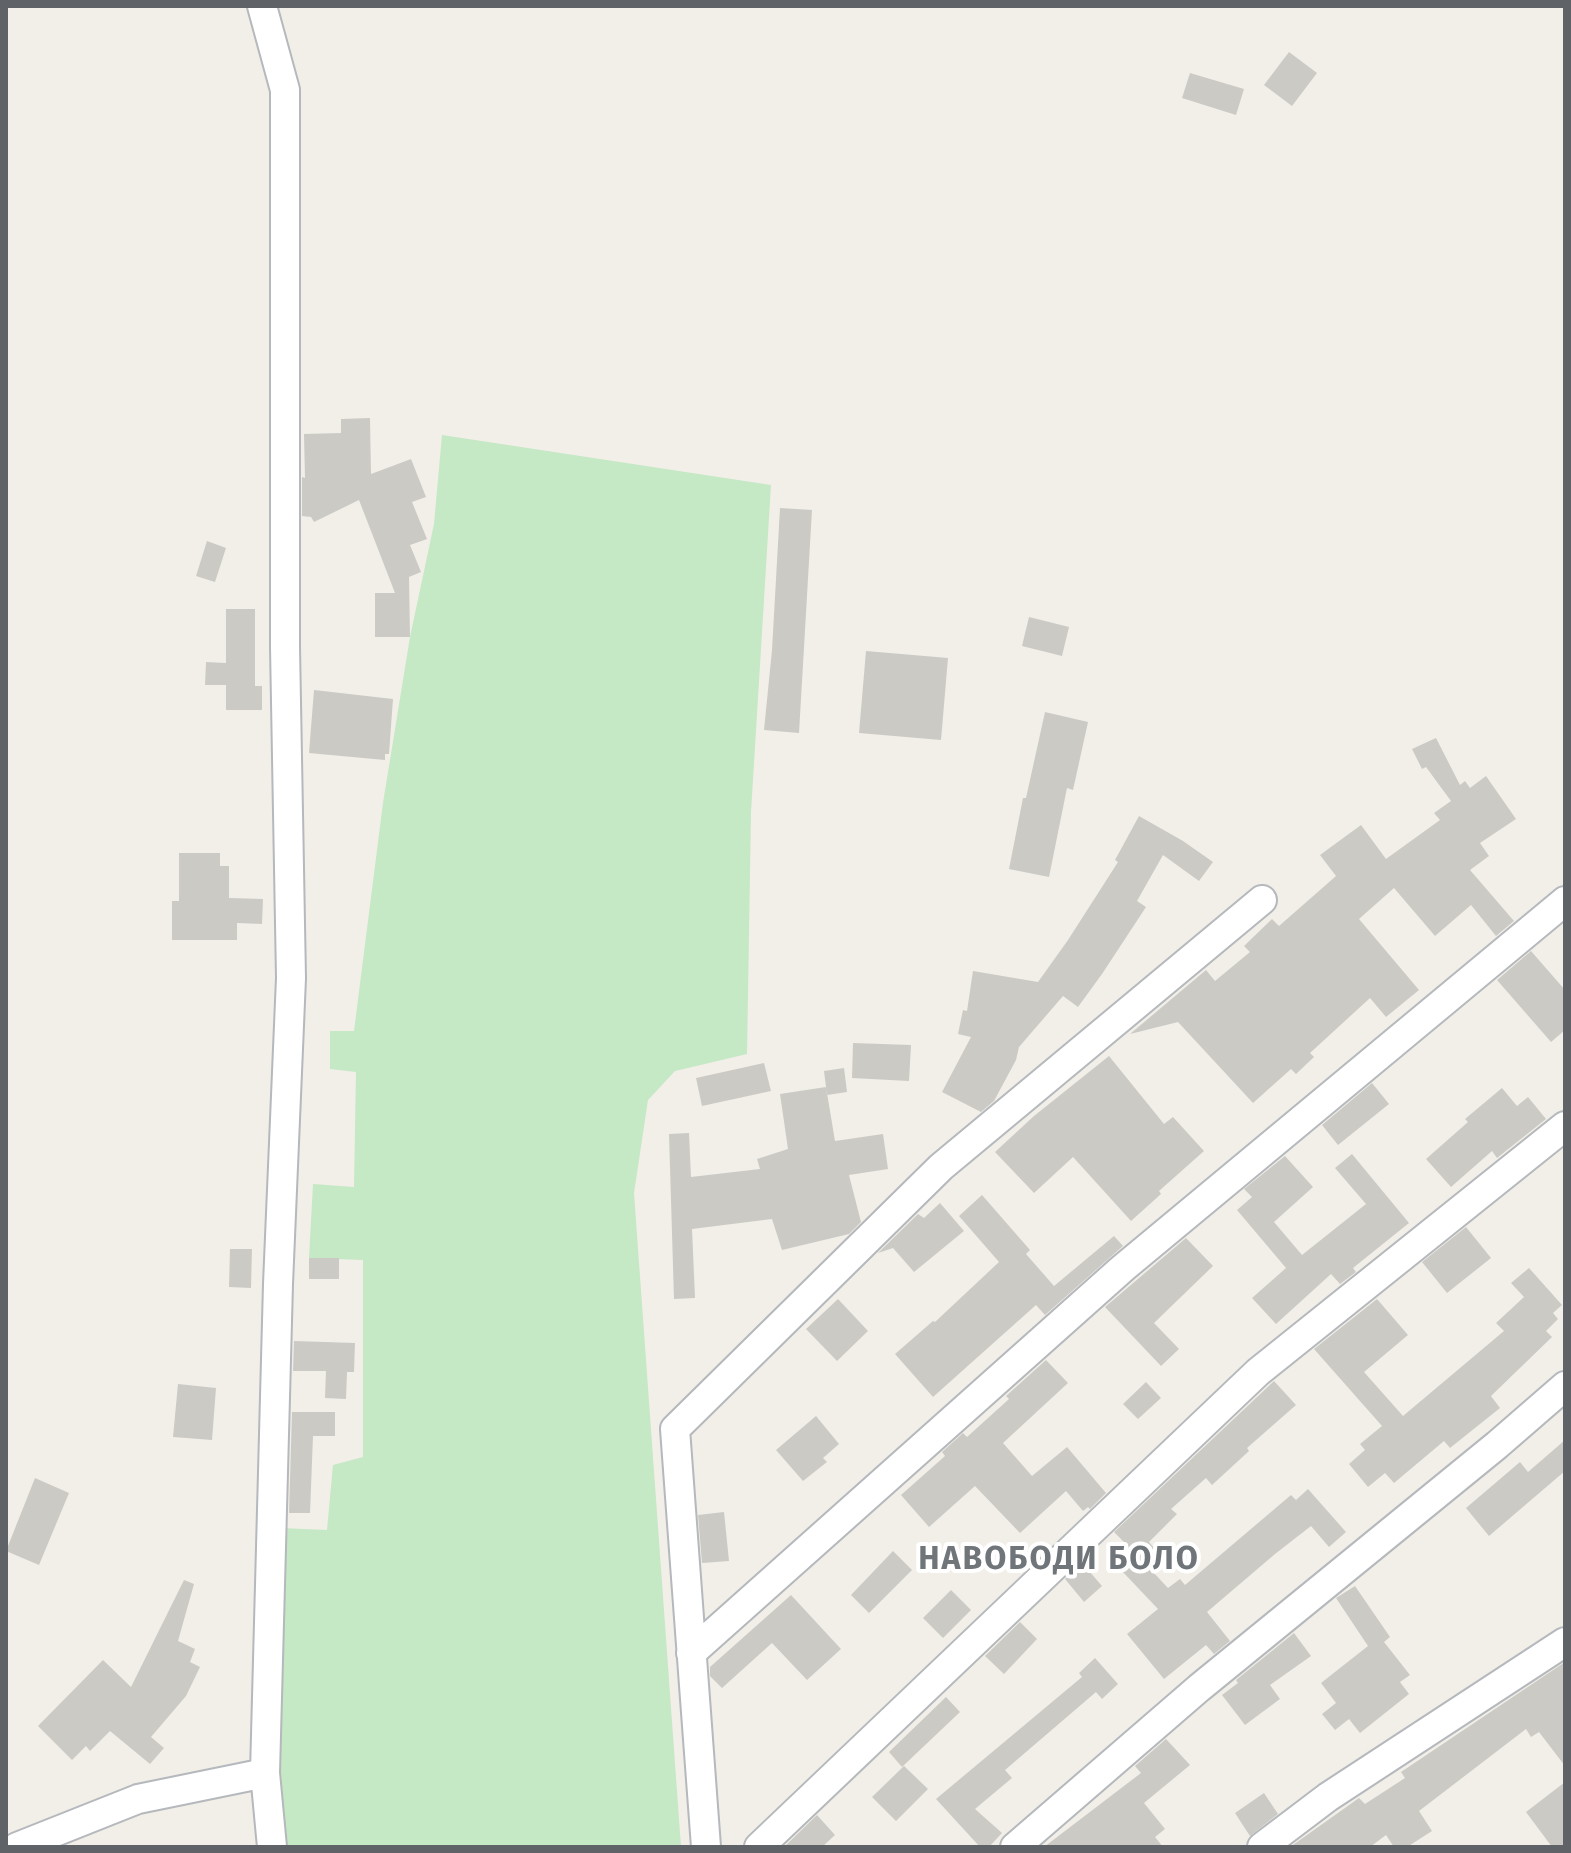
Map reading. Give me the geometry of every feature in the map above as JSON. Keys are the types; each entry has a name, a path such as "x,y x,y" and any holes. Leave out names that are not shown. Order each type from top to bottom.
{"street":[{"path":"262,6 285,90 285,647 291,978 277,1313 265,1773 272,1847"},
{"path":"706,1847 675,1429 941,1167 1262,900"},
{"path":"691,1653 1123,1268 1565,901"},
{"path":"759,1847 1258,1372 1565,1126"},
{"path":"1015,1847 1187,1698 1565,1386"},
{"path":"1262,1847 1328,1797 1565,1642"},
{"path":"17,1847 138,1799 265,1773"}],"green space":[{"path":"442,435 771,485 751,812 747,1054 675,1071 648,1100 634,1193 681,1847 280,1847 272,1778 281,1528 327,1530 333,1465 363,1457 363,1260 309,1258 313,1184 354,1187 356,1072 330,1069 330,1031 354,1031 383,803 410,637 434,524"}],"building":[{"path":"1289,52 1317,73 1292,106 1264,85"},
{"path":"1190,73 1244,89 1236,115 1182,98"},
{"path":"370,418 371,474 411,459 426,497 412,502 427,539 410,545 421,572 409,577 410,637 375,637 375,593 395,593 359,500 314,522 311,517 302,516 304,434 341,433 341,419"},
{"path":"780,508 812,510 799,733 764,730"},
{"path":"207,541 226,548 215,582 196,576"},
{"path":"226,609 255,609 255,686 262,686 262,710 226,710 226,685 205,685 206,662 226,663"},
{"path":"1029,617 1069,627 1062,656 1022,646"},
{"path":"866,651 948,658 941,740 859,733"},
{"path":"314,690 393,699 389,754 385,754 385,760 309,753"},
{"path":"1045,712 1088,722 1073,790 1067,788 1049,877 1009,869"},
{"path":"1436,738 1460,785 1465,781 1470,788 1486,776 1516,819 1480,843 1489,856 1470,870 1514,921 1496,936 1471,905 1435,936 1394,888 1359,919 1419,990 1386,1017 1370,998 1310,1053 1314,1057 1296,1074 1291,1069 1253,1103 1178,1022 1130,1034 1206,970 1215,981 1250,952 1244,946 1272,919 1279,926 1336,876 1320,855 1361,825 1386,859 1440,820 1434,813 1451,801 1426,767 1422,769 1412,749"},
{"path":"1139,816 1213,862 1199,881 1163,855 1137,901 1146,907 1102,974 1078,1007 1063,996 1019,1047 1016,1060 994,1101 981,1112 942,1092 971,1037 958,1034 963,1010 967,1011 973,971 1038,982 1118,862 1115,860"},
{"path":"179,853 220,853 220,866 229,866 229,898 263,899 262,924 237,923 237,940 172,940 172,901 179,901"},
{"path":"1531,951 1565,990 1565,1030 1551,1042 1497,980"},
{"path":"853,1043 911,1045 909,1081 852,1078"},
{"path":"1109,1056 1164,1124 1173,1117 1204,1151 1131,1221 1073,1157 1034,1193 995,1152 1034,1116"},
{"path":"764,1063 771,1091 702,1106 696,1078"},
{"path":"844,1068 847,1092 827,1095 824,1071"},
{"path":"1372,1083 1389,1104 1338,1145 1322,1125"},
{"path":"826,1087 835,1141 883,1134 888,1169 849,1175 861,1222 849,1234 782,1250 772,1219 692,1229 695,1298 674,1299 669,1134 689,1133 691,1177 760,1169 757,1159 788,1149 780,1094"},
{"path":"1502,1088 1517,1106 1528,1097 1546,1119 1497,1158 1492,1151 1451,1187 1426,1159 1468,1122 1465,1119"},
{"path":"1352,1154 1409,1223 1353,1268 1356,1272 1340,1284 1331,1274 1276,1324 1252,1298 1286,1268 1237,1210 1252,1197 1244,1189 1285,1156 1313,1187 1274,1222 1302,1255 1366,1204 1335,1168"},
{"path":"982,1195 1030,1250 1026,1254 1054,1286 1114,1236 1123,1246 1045,1315 1036,1305 933,1397 895,1354 935,1322 999,1262 959,1216"},
{"path":"940,1203 964,1231 914,1272 893,1248 878,1253 918,1214 924,1218"},
{"path":"1466,1227 1491,1258 1447,1293 1422,1262"},
{"path":"1186,1238 1213,1266 1154,1323 1179,1349 1161,1366 1105,1307"},
{"path":"230,1249 252,1249 251,1288 229,1287"},
{"path":"309,1258 339,1258 339,1279 309,1279"},
{"path":"1529,1268 1562,1305 1553,1313 1558,1319 1546,1331 1552,1337 1491,1396 1500,1408 1450,1448 1444,1441 1394,1483 1385,1473 1368,1487 1349,1464 1365,1450 1360,1444 1382,1426 1314,1349 1377,1299 1408,1335 1364,1372 1403,1416 1504,1331 1496,1323 1524,1297 1511,1283"},
{"path":"838,1299 868,1331 837,1361 806,1329"},
{"path":"294,1341 355,1343 354,1372 347,1372 346,1399 325,1398 326,1371 293,1371"},
{"path":"1046,1360 1068,1383 1003,1443 1032,1476 1067,1447 1106,1493 1090,1509 1088,1507 1083,1511 1066,1491 1020,1533 975,1486 929,1527 901,1495 945,1456 942,1452 963,1433 967,1437"},
{"path":"1274,1381 1296,1405 1247,1448 1249,1451 1212,1485 1206,1478 1171,1509 1177,1514 1149,1542 1163,1559 1152,1570 1114,1532"},
{"path":"1146,1382 1161,1398 1138,1419 1123,1404"},
{"path":"178,1384 216,1388 212,1440 173,1437"},
{"path":"292,1412 335,1412 335,1436 313,1436 310,1513 289,1513"},
{"path":"816,1416 839,1444 823,1458 827,1462 803,1481 776,1450"},
{"path":"1565,1440 1565,1471 1489,1536 1466,1508 1520,1462 1528,1472"},
{"path":"35,1478 69,1493 39,1565 6,1551"},
{"path":"1308,1489 1346,1532 1329,1547 1311,1526 1275,1554 1207,1612 1230,1641 1214,1654 1206,1645 1164,1679 1127,1634 1158,1609 1121,1570 1137,1555 1168,1588 1180,1579 1185,1585 1291,1495 1296,1500"},
{"path":"724,1512 729,1561 702,1563 698,1515"},
{"path":"893,1551 912,1570 869,1613 851,1595"},
{"path":"1082,1563 1102,1586 1084,1602 1065,1579"},
{"path":"184,1580 194,1584 178,1641 195,1649 190,1662 200,1667 186,1696 151,1737 164,1748 150,1764 110,1731 90,1751 86,1746 72,1760 38,1726 103,1660 131,1687"},
{"path":"1355,1586 1390,1637 1384,1642 1410,1675 1400,1682 1409,1694 1360,1733 1349,1719 1335,1730 1322,1714 1336,1703 1321,1683 1368,1646 1336,1598"},
{"path":"951,1590 971,1610 943,1638 923,1618"},
{"path":"791,1595 841,1649 807,1680 772,1643 722,1688 710,1676 710,1667"},
{"path":"1020,1622 1037,1639 1004,1674 985,1656"},
{"path":"1294,1633 1311,1656 1270,1685 1280,1699 1245,1725 1222,1695"},
{"path":"1095,1658 1118,1684 1102,1699 1096,1692 1005,1770 1012,1778 975,1809 1002,1833 989,1847 980,1847 936,1799 1082,1677 1079,1673"},
{"path":"1565,1662 1565,1766 1539,1732 1531,1737 1526,1729 1419,1811 1432,1831 1407,1847 1394,1847 1386,1835 1370,1847 1290,1847 1359,1798 1365,1804 1405,1778 1401,1772"},
{"path":"946,1697 960,1712 902,1767 889,1752"},
{"path":"1166,1739 1190,1765 1144,1803 1165,1829 1155,1837 1163,1847 1044,1847 1141,1773 1135,1766"},
{"path":"904,1766 928,1789 896,1821 872,1797"},
{"path":"1565,1782 1565,1847 1552,1847 1526,1812"},
{"path":"1264,1793 1278,1814 1250,1836 1235,1813"},
{"path":"817,1815 835,1835 822,1847 784,1847"}],"district":[{"name":"НАВОБОДИ БОЛО","path":"1059,1560"}]}
